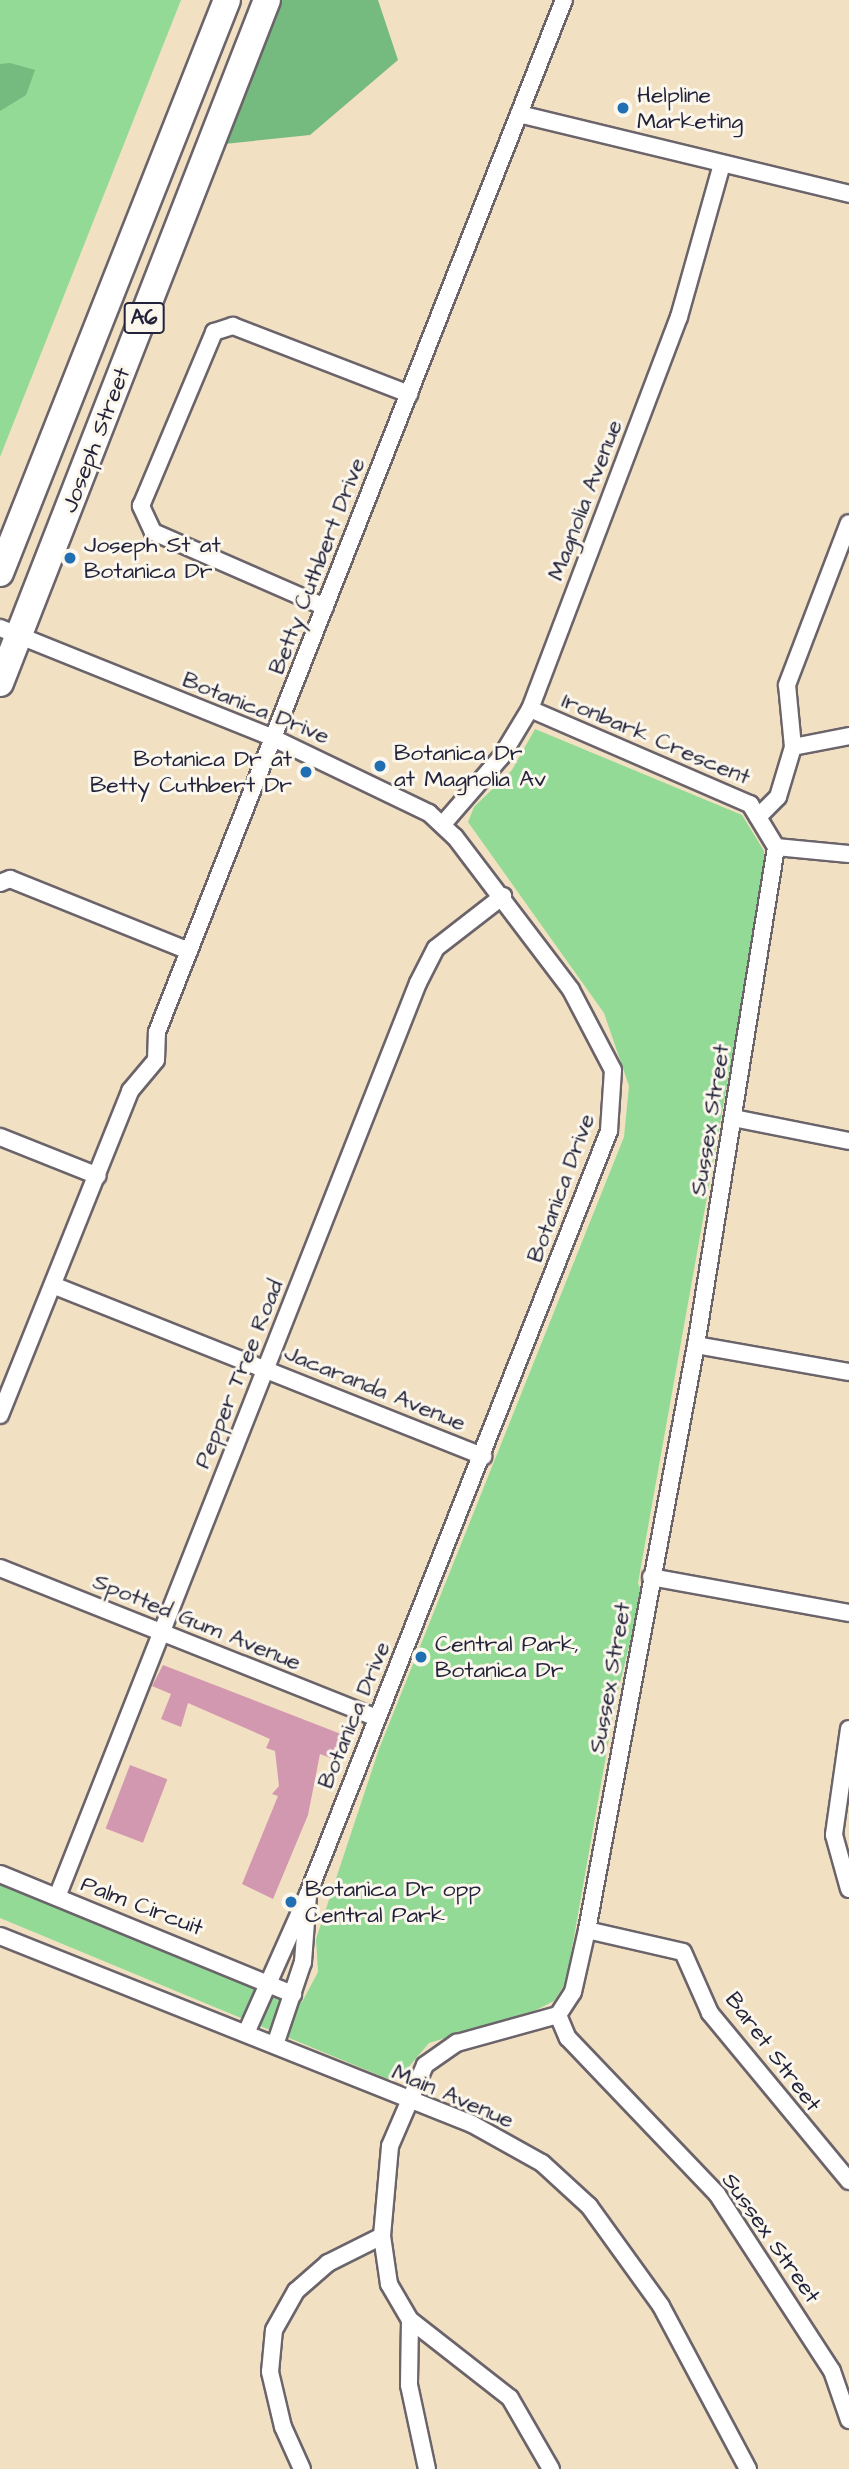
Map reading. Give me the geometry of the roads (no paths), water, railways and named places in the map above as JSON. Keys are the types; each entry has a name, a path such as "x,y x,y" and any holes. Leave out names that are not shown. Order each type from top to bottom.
{"highway":[{"name":"Joseph Street","path":"0,573 227,0"},
{"name":"Joseph Street","path":"0,683 10,632 267,0"}],"street":[{"name":"Betty Cuthbert Drive","path":"0,1415 55,1286 130,1091 156,1059 157,1032 564,0"},
{"path":"519,114 721,168 849,194"},
{"name":"Magnolia Avenue","path":"443,824 501,757 530,709 679,317 721,168"},
{"path":"326,607 153,533 141,506 214,332 233,326 409,394"},
{"name":"Ironbark Crescent","path":"758,817 778,797 793,747 787,685 849,523"},
{"name":"Botanica Drive","path":"10,632 273,738 392,790 443,824 503,896 593,1026 615,1089 609,1131 482,1456 308,1894 267,1979 246,2033"},
{"name":"Ironbark Crescent","path":"530,709 750,804 776,847"},
{"path":"793,747 849,736"},
{"path":"776,847 849,854"},
{"name":"Sussex Street","path":"776,847 695,1345 587,1930 573,1992 558,2015 568,2038 718,2194 832,2371 849,2420"},
{"path":"0,883 10,879 189,951"},
{"name":"Pepper Tree Road","path":"57,1897 265,1368 430,960 436,948 503,896"},
{"path":"733,1118 849,1141"},
{"path":"0,1137 98,1176"},
{"name":"Jacaranda Avenue","path":"55,1286 482,1456"},
{"path":"695,1345 849,1372"},
{"name":"Spotted Gum Avenue","path":"0,1568 377,1718"},
{"path":"651,1577 849,1613"},
{"path":"849,1729 834,1835 849,1889"},
{"name":"Palm Circuit","path":"0,1874 267,1979 293,1994"},
{"name":"Botanica Drive","path":"275,2045 293,1994 308,1894"},
{"name":"Baret Street","path":"587,1930 683,1952 710,2013 849,2181"},
{"name":"Main Avenue","path":"0,1936 246,2033 504,2140 589,2206 661,2306 748,2469"},
{"path":"551,2469 510,2398 411,2320 389,2284 382,2236 390,2147 406,2099 425,2065 444,2049 558,2015"},
{"path":"302,2469 283,2427 270,2372 274,2330 296,2291 320,2270 382,2236"},
{"path":"411,2320 409,2385 427,2469"}],"place":[{"name":"Helpline Marketing","path":"623,108"},
{"name":"Joseph St at Botanica Dr","path":"70,558"},
{"name":"Botanica Dr at Magnolia Av","path":"380,766"},
{"name":"Botanica Dr at Betty Cuthbert Dr","path":"306,772"},
{"name":"Central Park, Botanica Dr","path":"421,1657"},
{"name":"Botanica Dr opp Central Park","path":"291,1902"}]}
